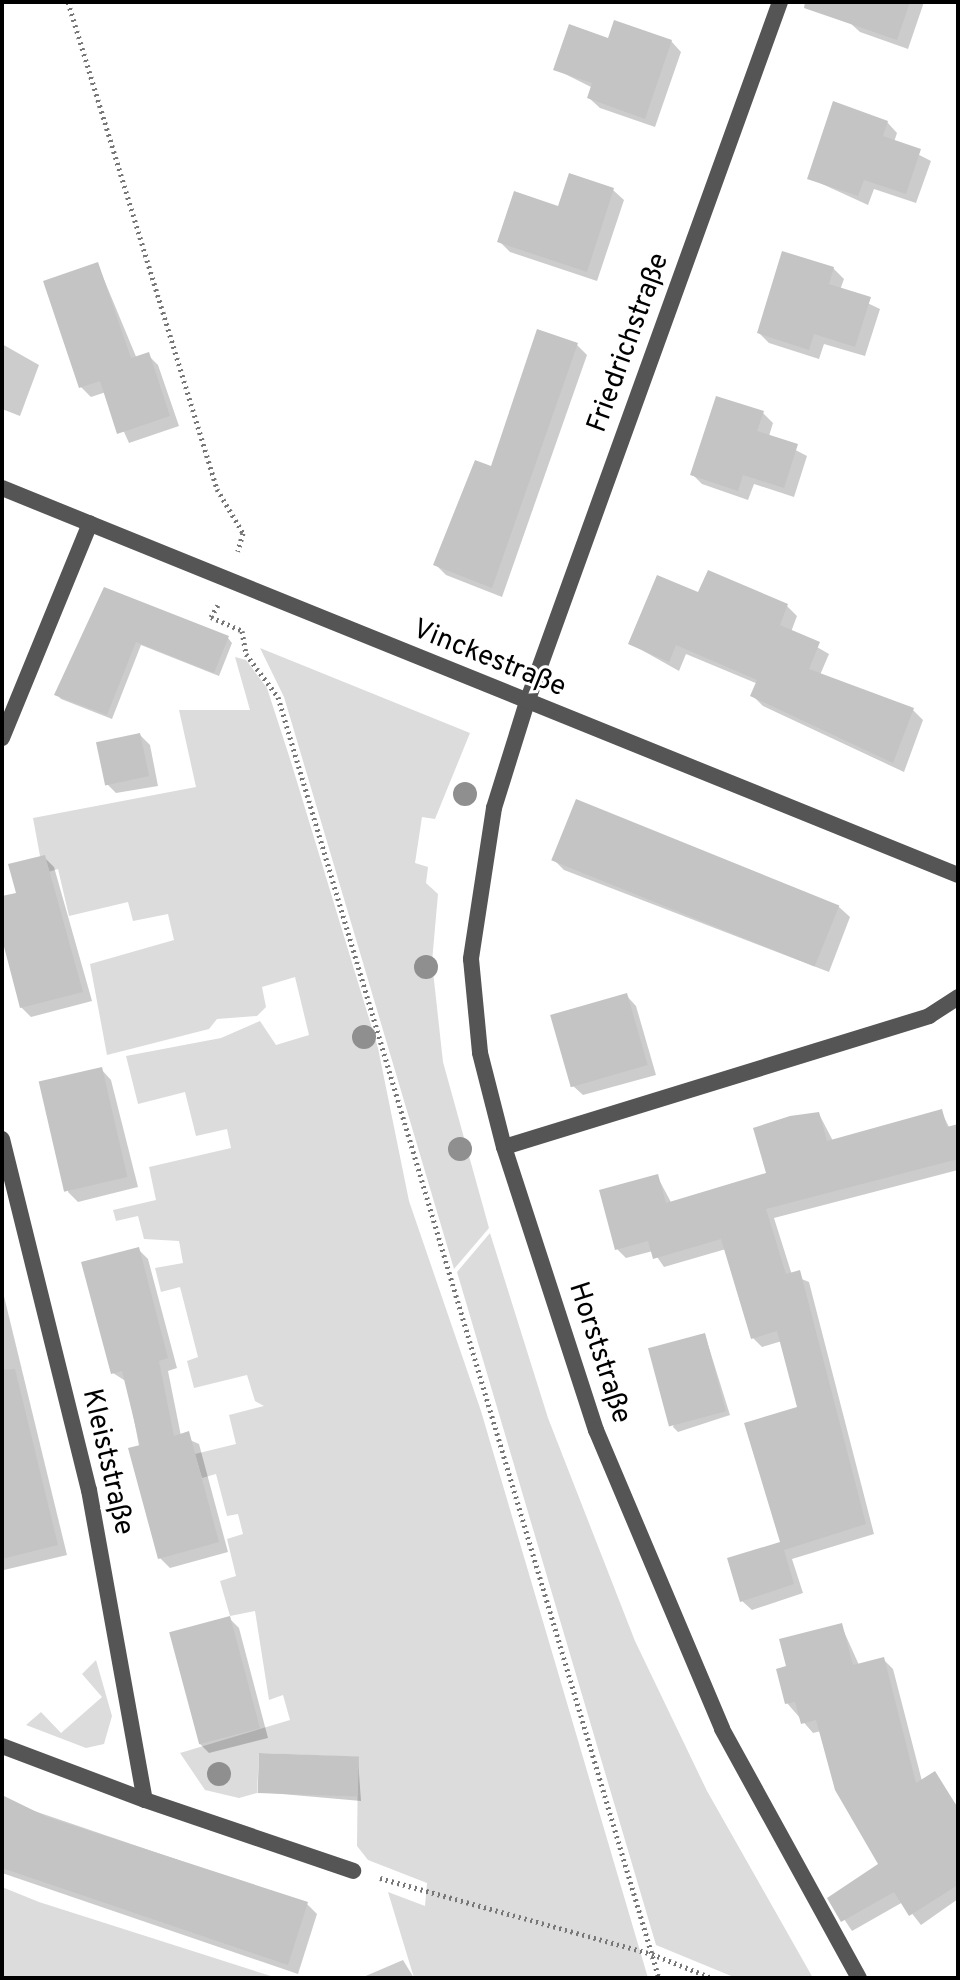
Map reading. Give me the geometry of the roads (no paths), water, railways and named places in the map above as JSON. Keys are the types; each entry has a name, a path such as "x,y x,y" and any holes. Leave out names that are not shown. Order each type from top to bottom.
{"street":[{"name":"Friedrichstraße","path":"527,702 780,2"},
{"name":"Vinckestraße","path":"2,488 958,875"},
{"path":"2,738 90,523"},
{"name":"Horststraße","path":"527,702 494,808 471,959 480,1053 504,1147 596,1430 722,1729 859,1978"},
{"path":"504,1147 929,1016 958,997"},
{"name":"Kleiststraße","path":"2,1139 89,1490 145,1800"},
{"path":"2,1746 145,1800 353,1871"}]}
